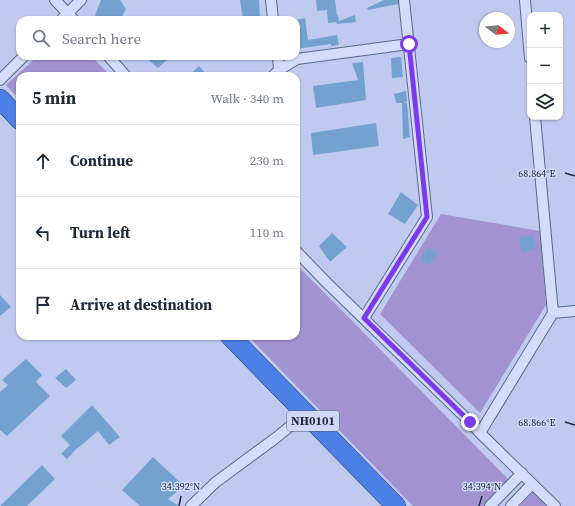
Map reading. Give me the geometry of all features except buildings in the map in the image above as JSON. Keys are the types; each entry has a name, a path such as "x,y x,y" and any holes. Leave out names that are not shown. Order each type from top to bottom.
{"highway":[{"path":"0,100 16,116"},
{"name":"NH0101","path":"234,340 396,506"}],"street":[{"path":"55,0 67,16"},
{"path":"69,16 81,0"},
{"path":"271,0 273,16"},
{"path":"364,318 427,217 404,0"},
{"path":"525,0 529,48"},
{"path":"300,59 409,44"},
{"path":"0,80 20,60"},
{"path":"112,60 122,72"},
{"path":"276,72 278,60"},
{"path":"278,72 296,60"},
{"path":"480,433 553,313 535,120"},
{"path":"300,255 555,506"},
{"path":"553,313 575,311"},
{"path":"191,506 216,482 277,438 306,413"},
{"path":"490,506 522,473"},
{"path":"511,506 532,484"}],"shaded area":[{"path":"34,60 95,60 107,72 20,72"},
{"path":"16,76 16,96 6,85"},
{"path":"441,214 540,231 546,305 480,413 380,314"},
{"path":"300,268 510,481 484,506 413,506 252,340 300,340"},
{"path":"533,492 546,506 520,506"}],"route":[{"path":"409,44 427,217 364,318 470,422"}]}
